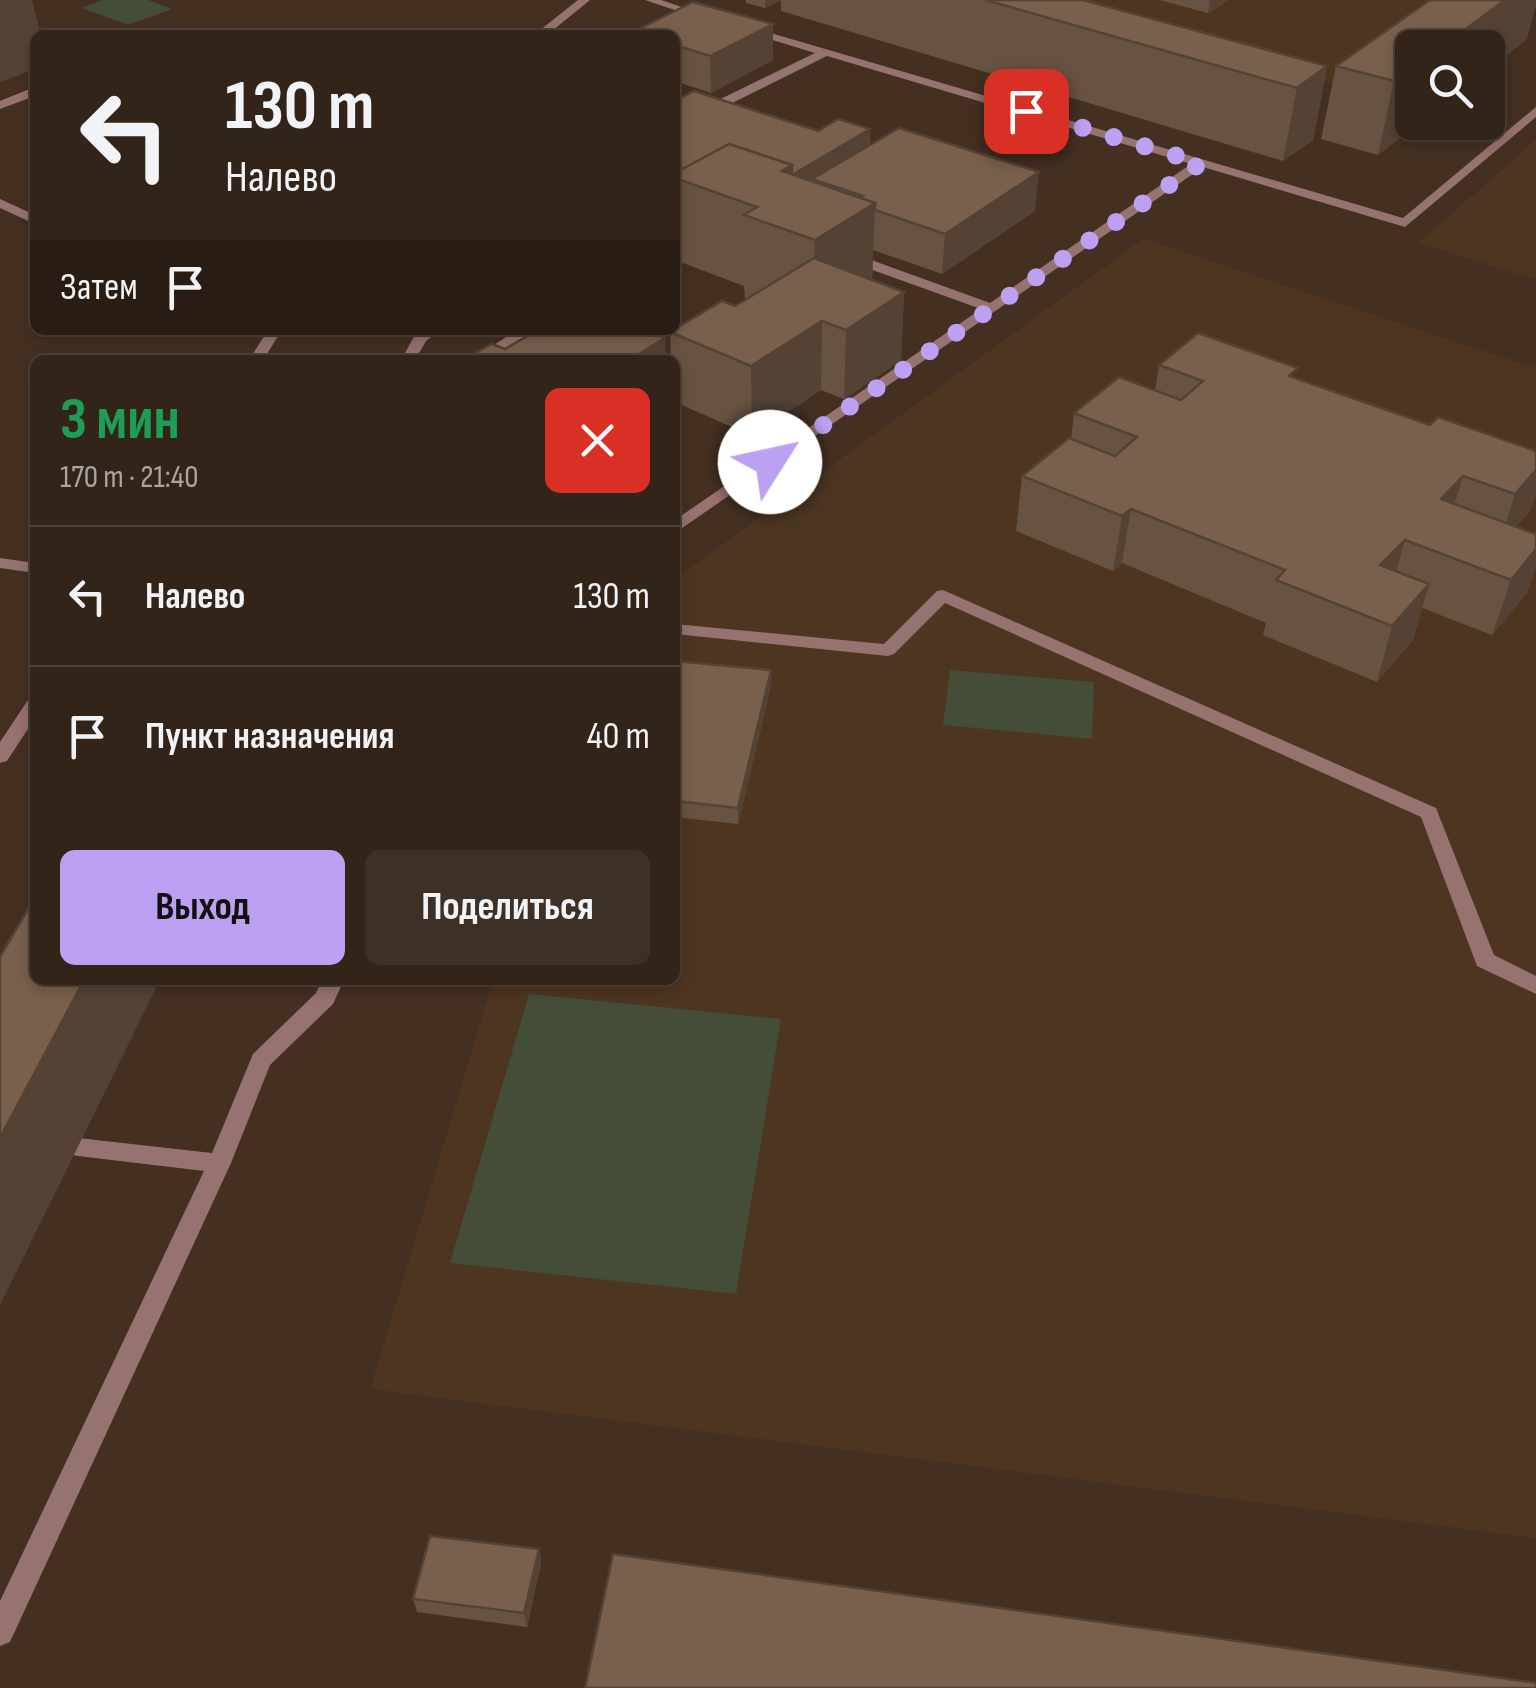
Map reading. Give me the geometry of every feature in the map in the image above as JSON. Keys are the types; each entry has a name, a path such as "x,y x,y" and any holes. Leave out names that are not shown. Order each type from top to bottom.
{"street":[{"path":"650,0 1404,222 1536,111"},
{"path":"546,30 581,1"},
{"path":"681,123 826,52"},
{"path":"0,105 30,93"},
{"path":"680,525 1201,163"},
{"path":"0,204 30,218"},
{"path":"826,249 991,308"},
{"path":"411,355 425,335"},
{"path":"486,355 519,335"},
{"path":"0,563 30,567"},
{"path":"680,629 888,650 942,596 1429,813 1485,960 1536,986"},
{"path":"0,758 30,712"},
{"path":"0,1632 219,1163 261,1060 325,998 330,985"},
{"path":"78,1147 219,1163"}],"shaded area":[{"path":"1024,0 1449,0 1408,30 1395,30 1395,39 1333,84"},
{"path":"1536,140 1536,280 1419,242"},
{"path":"1143,239 1536,368 1536,1538 370,1389 491,985 680,985 680,575"}],"green space":[{"path":"103,0 148,0 172,9 128,25 82,8"},
{"path":"950,670 1094,682 1092,739 943,725"},
{"path":"529,994 781,1019 736,1294 450,1263"}],"building":[{"path":"985,0 1083,0 1327,66 1297,88"},
{"path":"1430,0 1505,0 1464,30 1395,30 1394,81 1336,66"},
{"path":"693,2 773,24 710,56 680,47 680,30 637,30"},
{"path":"694,91 818,131 838,119 870,129 792,175 792,165 729,144 682,170 680,98"},
{"path":"899,128 1039,172 945,234 875,210 875,203 860,198 863,196 812,179"},
{"path":"729,144 792,165 782,171 875,203 815,240 744,215 757,207 680,180 680,170"},
{"path":"814,258 904,292 846,330 822,321 751,366 677,335 680,326 722,301 735,306"},
{"path":"1198,333 1298,368 1289,376 1430,425 1438,417 1536,451 1536,470 1515,494 1463,476 1441,499 1536,534 1536,549 1511,580 1405,540 1380,565 1429,584 1392,626 1276,580 1285,570 1131,509 1122,516 1022,476 1069,438 1115,456 1137,437 1074,413 1119,377 1181,400 1203,381 1159,365"},
{"path":"529,335 665,338 637,355 472,355 492,344 505,349"},
{"path":"680,661 771,670 738,808 680,802"},
{"path":"30,906 30,985 81,985 0,1138 0,957"},
{"path":"430,1536 539,1549 524,1613 413,1599"},
{"path":"613,1554 1536,1683 1536,1688 585,1688"}],"route":[{"path":"770,462 1201,163 1026,111"}]}
